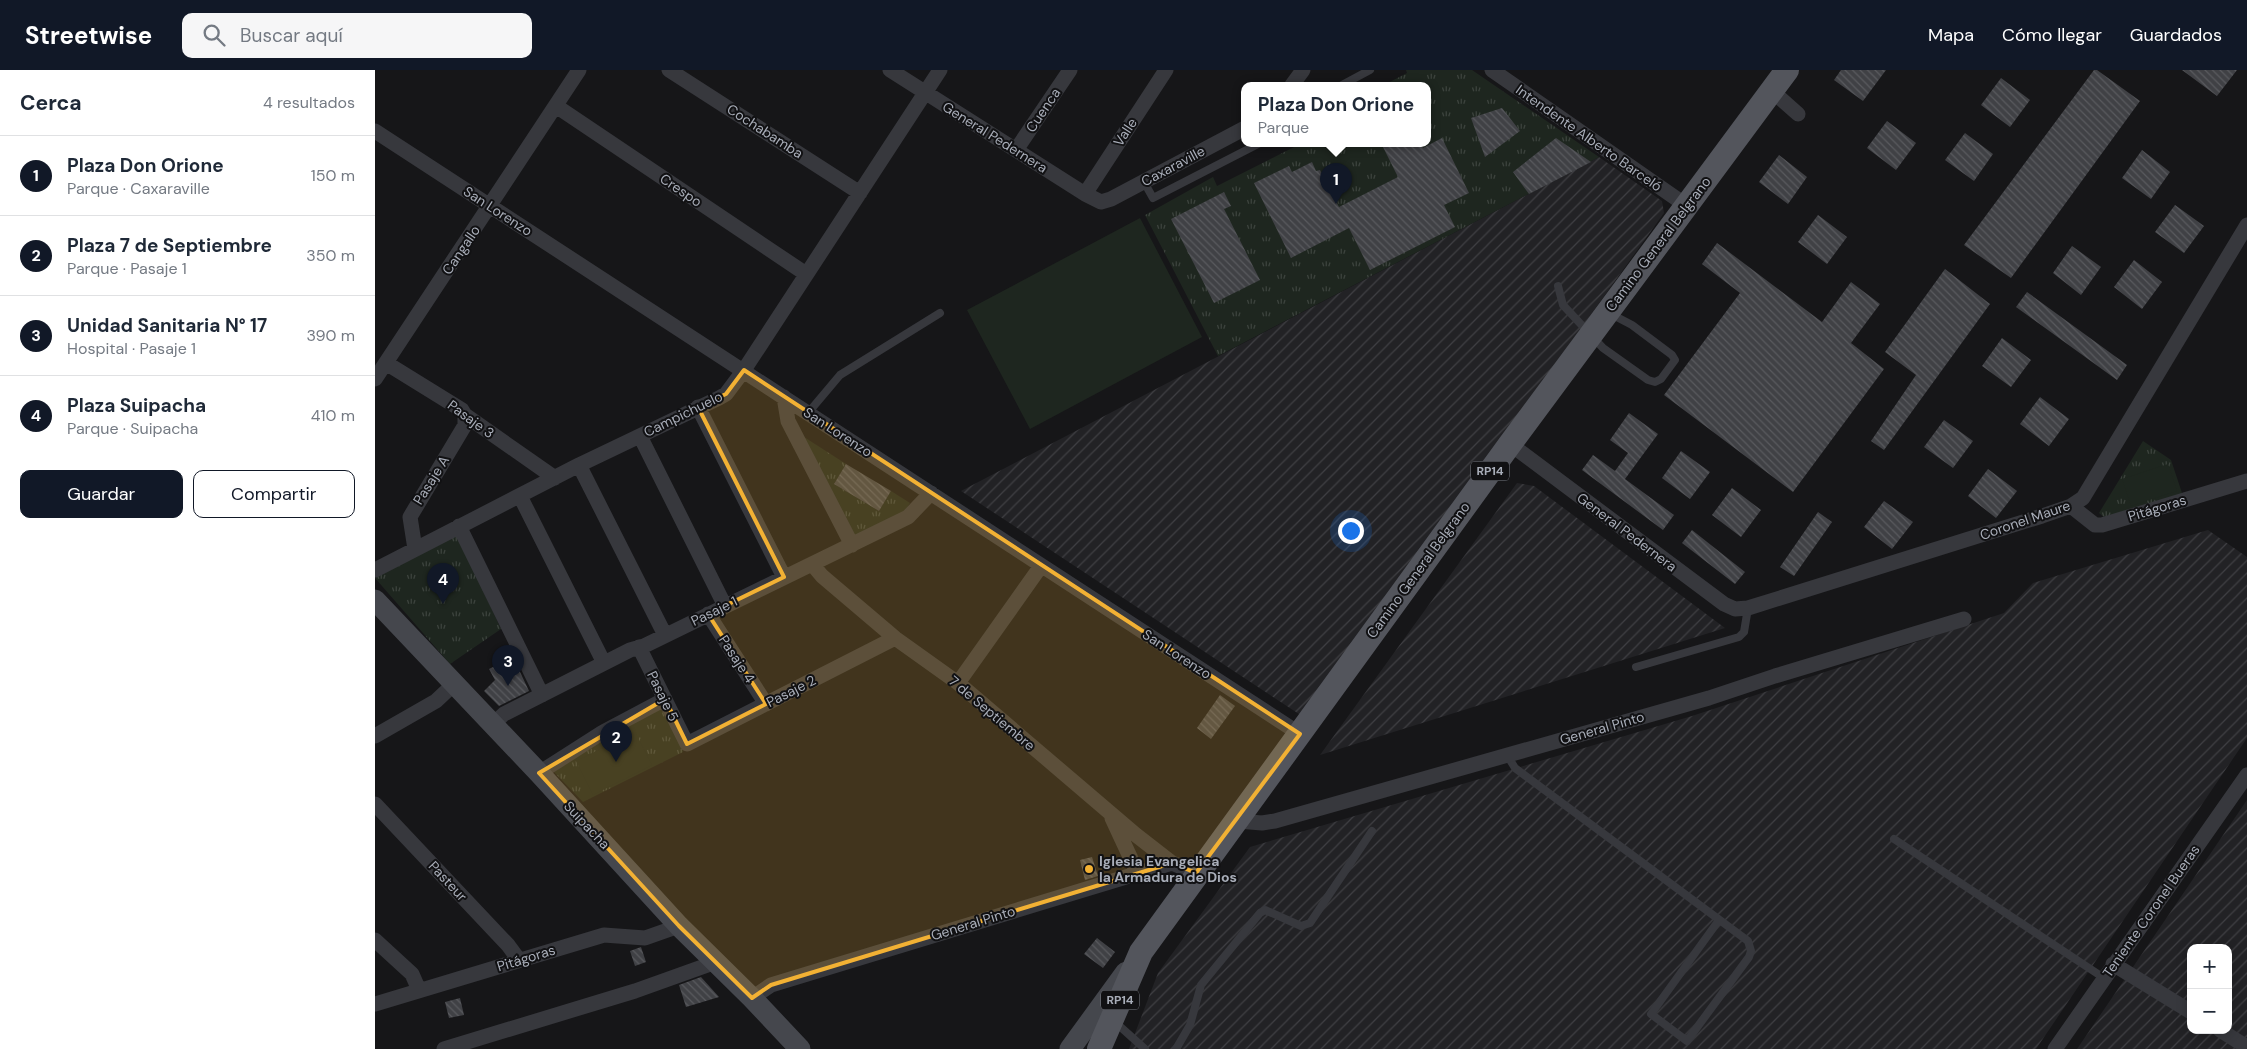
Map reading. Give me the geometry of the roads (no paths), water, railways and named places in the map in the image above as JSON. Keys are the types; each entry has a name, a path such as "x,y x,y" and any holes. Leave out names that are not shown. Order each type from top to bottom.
{"main road":[{"name":"Camino General Belgrano","path":"1141,952 1196,873 1238,820 1509,444 1787,70"},
{"name":"RP14","path":"1099,1049 1141,952"}],"street":[{"name":"Cangallo","path":"375,379 579,70"},
{"name":"Cochabamba","path":"669,70 860,192"},
{"name":"General Pedernera","path":"890,70 1085,194 1101,202"},
{"name":"Campichuelo","path":"375,570 579,465 726,394 744,370 940,70"},
{"name":"Cuenca","path":"1016,150 1069,70"},
{"name":"Valle","path":"1085,194 1166,70"},
{"path":"1294,82 1303,70"},
{"name":"Intendente Alberto Barceló","path":"1492,70 1687,206"},
{"path":"1772,91 1798,114"},
{"name":"Crespo","path":"556,106 806,274"},
{"name":"Caxaraville","path":"1101,202 1144,182 1241,130"},
{"name":"San Lorenzo","path":"375,131 1300,734"},
{"name":"Coronel Maure","path":"1748,608 2071,506 2083,498 2247,225"},
{"name":"Pasaje 3","path":"386,363 462,410 465,415 555,478"},
{"path":"784,397 788,421 852,545"},
{"path":"698,407 784,577"},
{"name":"Pasaje A","path":"415,549 410,517 465,425 465,415"},
{"path":"640,436 725,606"},
{"name":"General Pedernera","path":"1509,444 1723,604 1735,608 1748,608"},
{"path":"579,465 665,635"},
{"name":"Pitágoras","path":"2071,506 2095,525 2101,525 2247,481"},
{"name":"Pasaje 1","path":"493,724 504,714 604,663 852,545 908,516 931,493"},
{"path":"520,496 604,663"},
{"path":"459,526 542,695"},
{"name":"7 de Septiembre","path":"812,564 822,576 895,638 958,683 1172,863"},
{"path":"958,683 1041,566"},
{"name":"Suipacha","path":"375,600 539,773 679,926 752,998 800,1049"},
{"name":"Pasaje 4","path":"708,614 766,704"},
{"name":"General Pinto","path":"1238,820 1262,823 1275,821 1709,698 1964,619"},
{"name":"Pasaje 2","path":"687,744 895,638"},
{"name":"Pasaje 5","path":"639,647 687,744"},
{"path":"375,736 436,701 454,684"},
{"path":"539,773 603,732 665,699"},
{"name":"Teniente Coronel Bueras","path":"2055,1049 2247,775"},
{"name":"Pasteur","path":"375,804 509,945 519,960"},
{"path":"1110,812 1138,874"},
{"path":"1172,863 1196,873"},
{"name":"General Pinto","path":"752,998 771,985 1172,863"},
{"name":"Pitágoras","path":"375,1004 605,934 645,938 679,926"},
{"path":"375,940 412,974 419,990"},
{"name":"Camino General Belgrano","path":"1071,1049 1141,952"},
{"path":"444,1049 635,991 716,962"},
{"path":"2113,964 2187,1010"},
{"path":"2226,1034 2247,1047"}],"lane":[{"path":"1348,82 1370,70"},
{"path":"1144,182 1153,198 1253,147"},
{"path":"1558,286 1563,305 1603,348 1647,380 1655,382 1661,379 1675,360 1672,355 1632,325 1608,312"},
{"path":"808,413 840,375 940,314"},
{"path":"1636,667 1739,637 1743,632 1748,608"},
{"path":"1507,755 1515,768 1748,941 1751,951 1687,1041 1651,1014 1719,920"},
{"path":"1176,1049 1190,1025 1201,985 1260,913 1265,910 1301,926 1310,923 1372,831"},
{"path":"1894,839 2104,978"},
{"path":"1112,1019 1145,1049"}],"place":[{"name":"Plaza Don Orione","path":"1336,204"},
{"name":"Plaza Suipacha","path":"443,604"},
{"name":"Unidad Sanitaria N° 17","path":"508,686"},
{"name":"Plaza 7 de Septiembre","path":"616,762"},
{"name":"Iglesia Evangelica la Armadura de Dios","path":"1089,869"}]}
